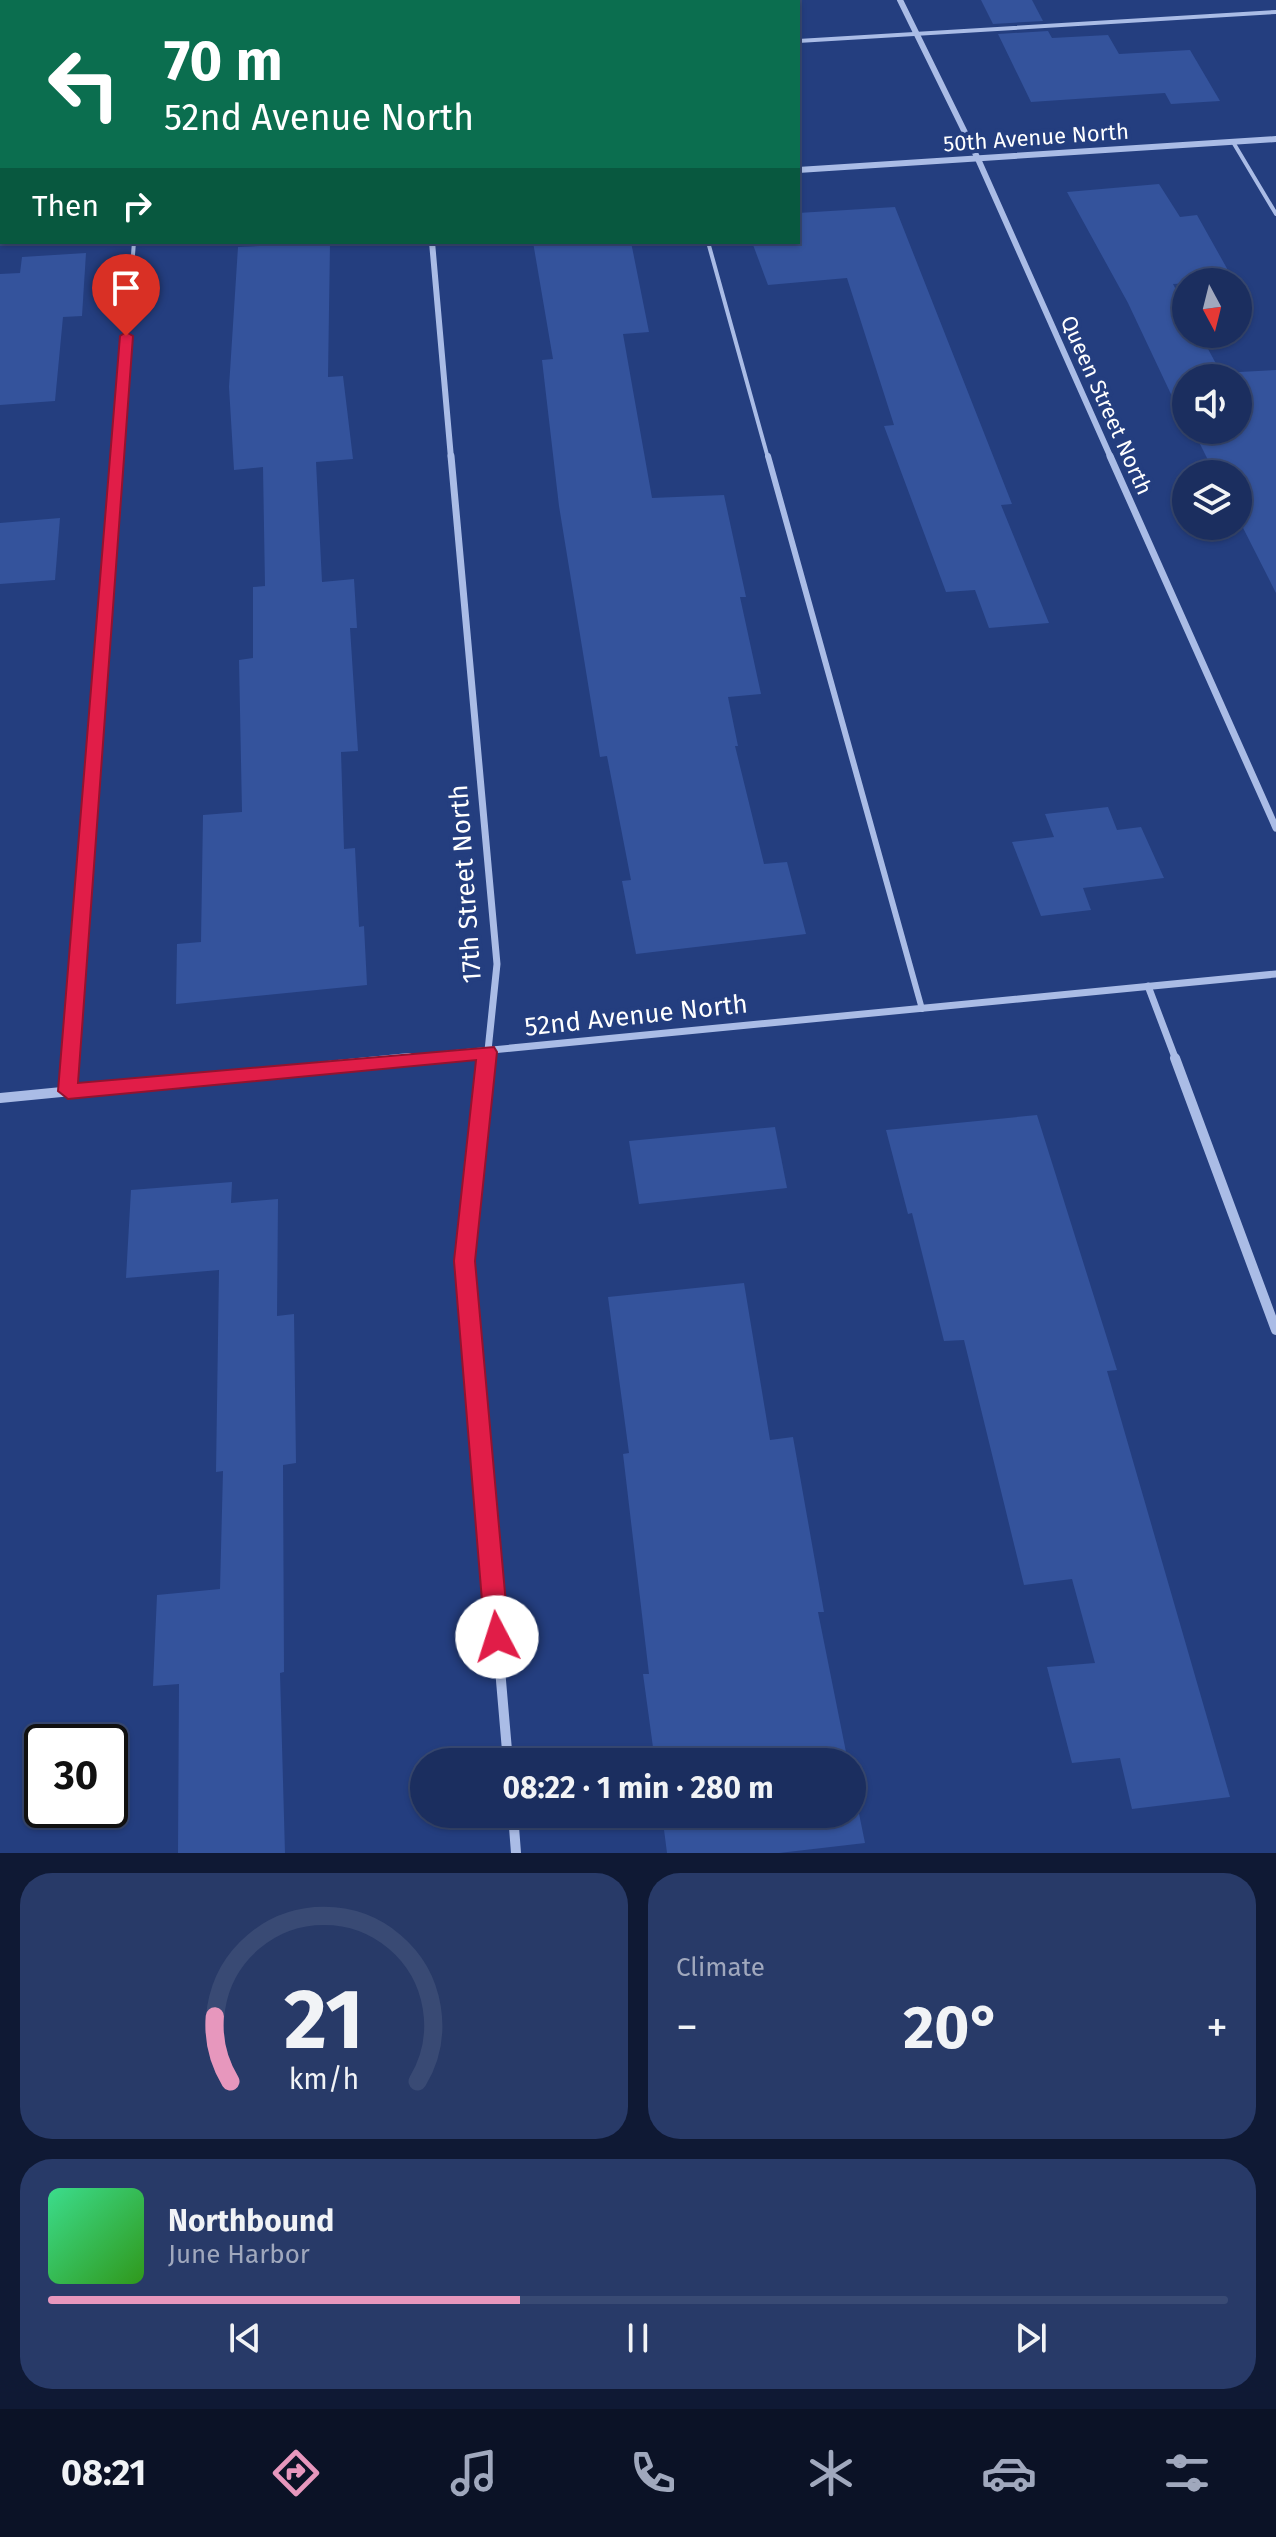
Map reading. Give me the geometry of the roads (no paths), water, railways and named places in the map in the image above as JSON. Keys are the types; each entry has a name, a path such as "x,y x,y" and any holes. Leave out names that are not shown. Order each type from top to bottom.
{"street":[{"name":"Queen Street North","path":"900,0 978,159 1276,828"},
{"name":"50th Avenue North","path":"800,170 1276,139"},
{"name":"17th Street North","path":"432,244 497,964 465,1261 507,1748"},
{"name":"52nd Avenue North","path":"0,1098 1276,974"},
{"path":"1148,986 1276,1330"},
{"path":"514,1828 516,1853"}],"lane":[{"path":"800,41 1276,12"},
{"path":"1233,142 1276,214"},
{"path":"68,1091 134,244"},
{"path":"709,244 922,1009"}]}
